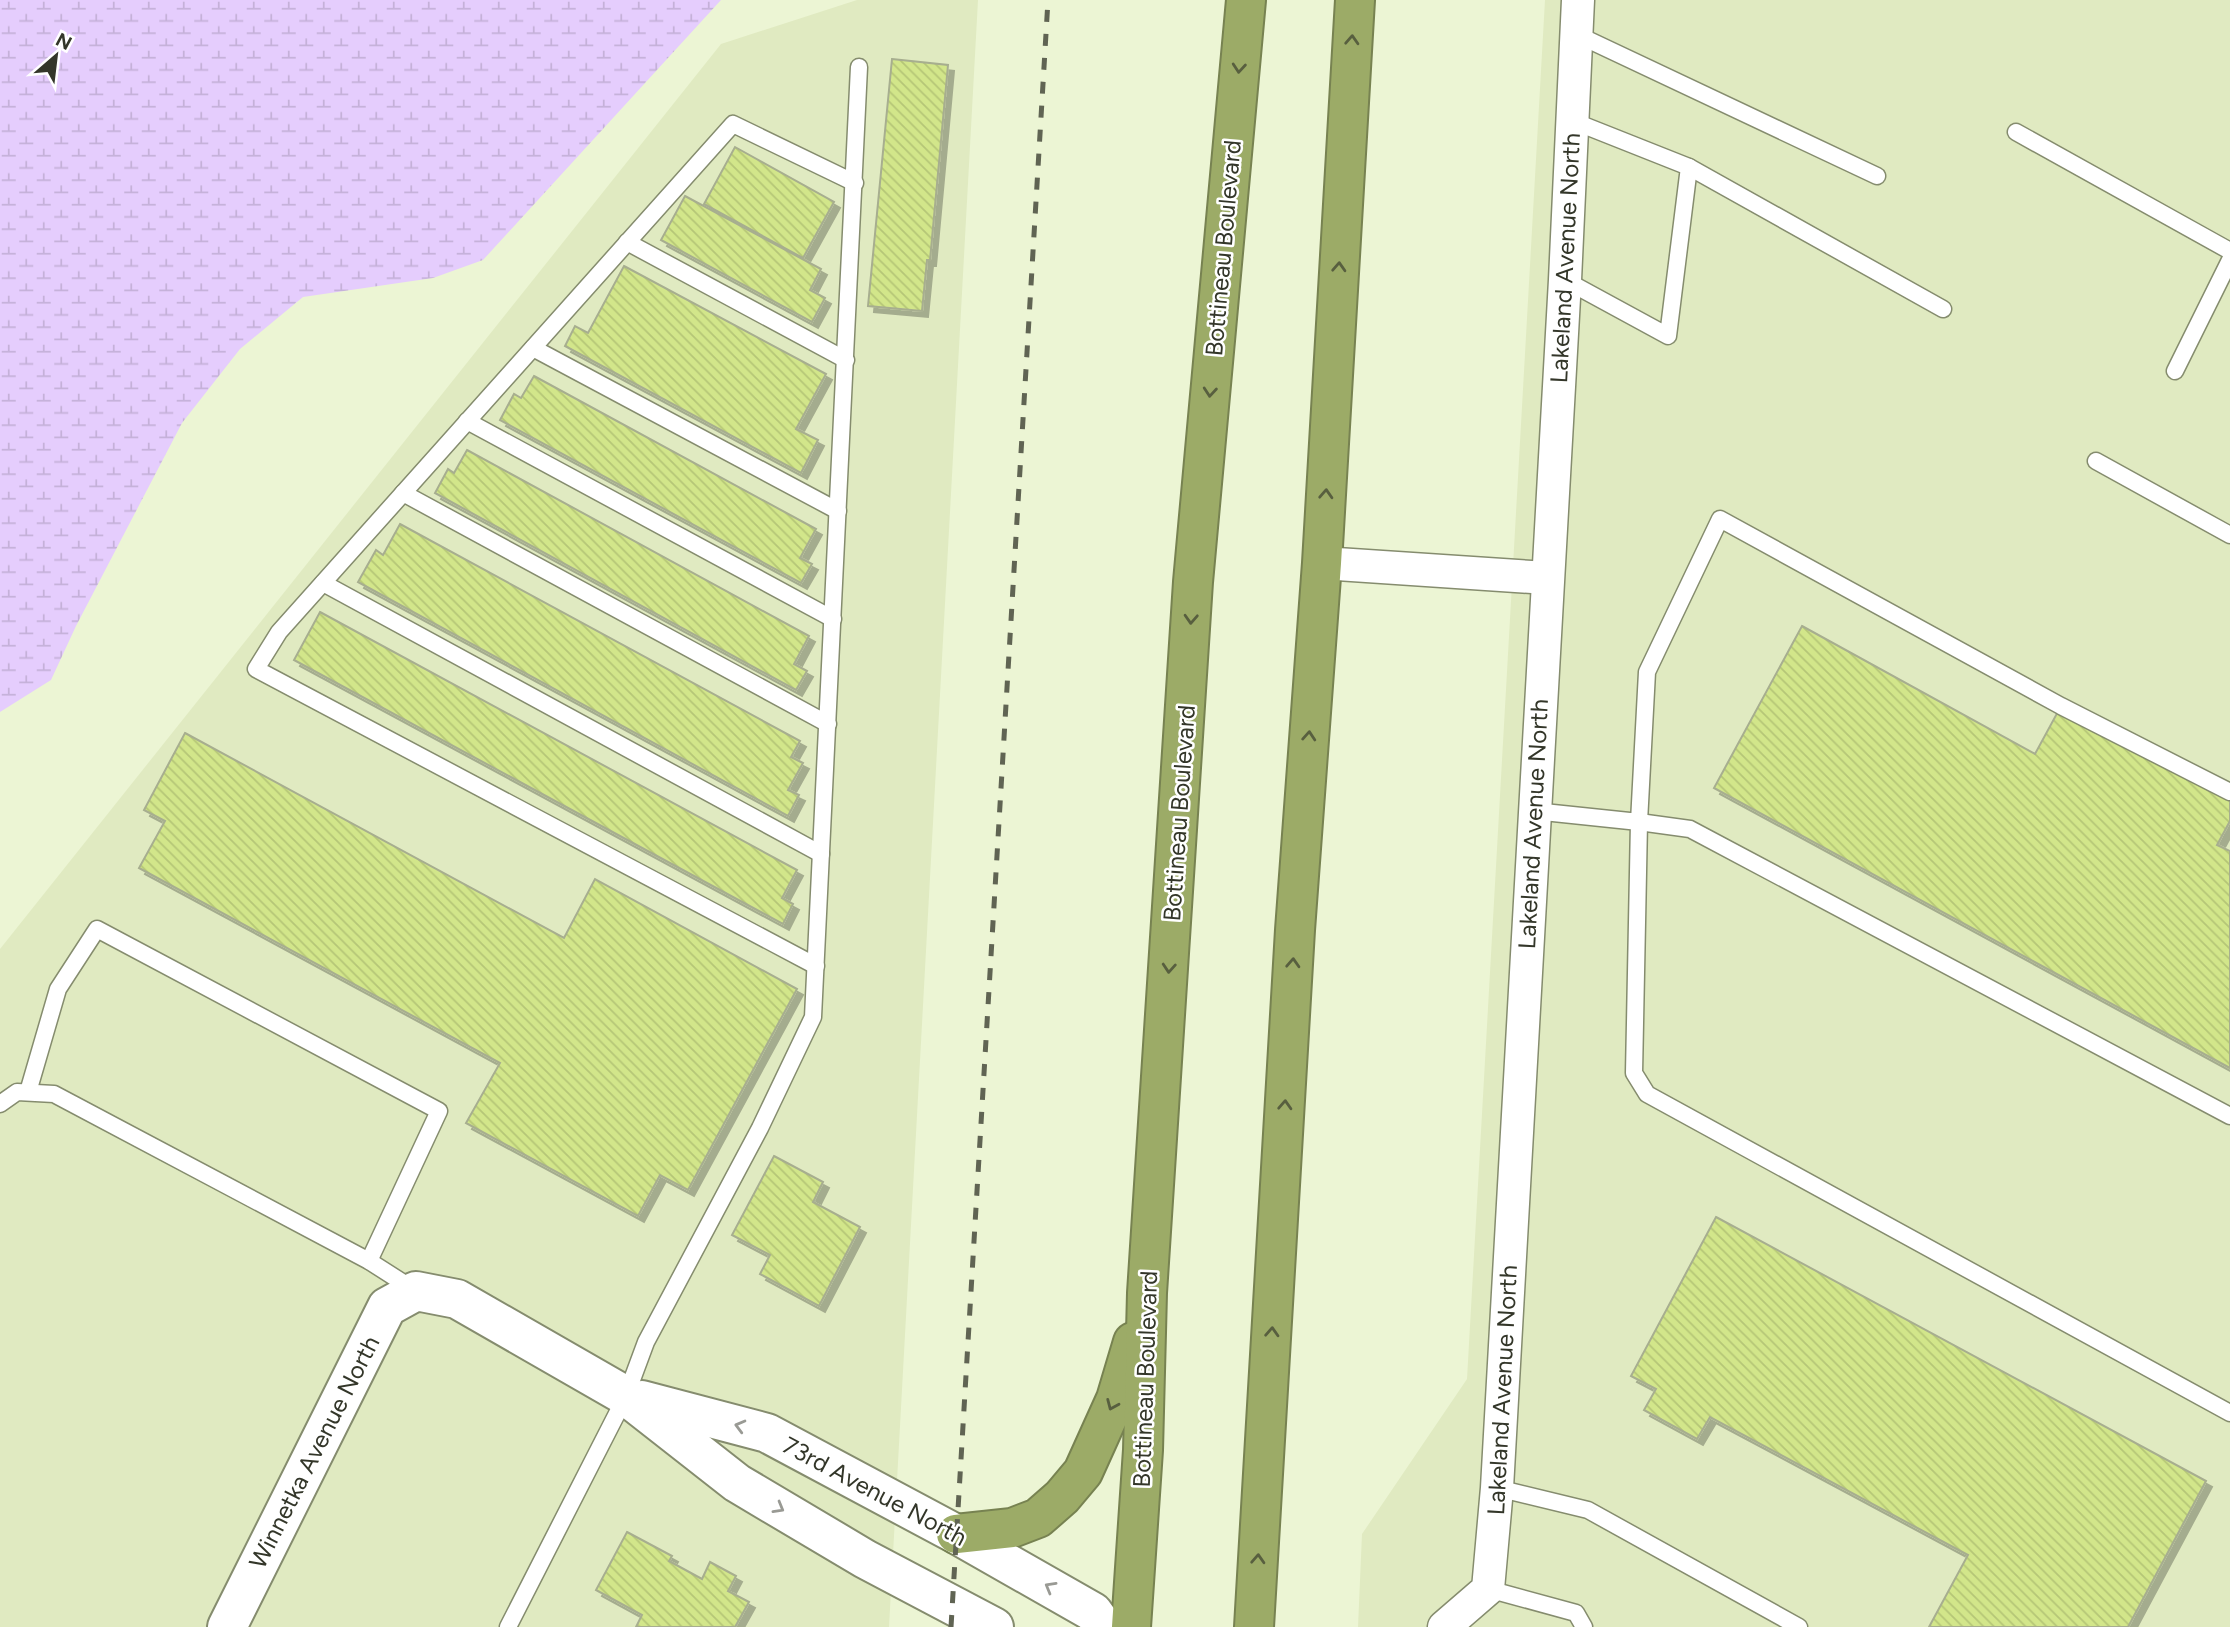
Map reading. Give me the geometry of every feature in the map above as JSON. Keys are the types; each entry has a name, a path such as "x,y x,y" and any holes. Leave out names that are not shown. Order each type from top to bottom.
{"highway":[{"name":"Bottineau Boulevard","path":"1131,1627 1143,1450 1147,1293 1193,582 1246,0"},
{"path":"1254,1627 1295,930 1322,563 1355,0"},
{"path":"956,1534 1012,1528 1038,1518 1062,1497 1083,1472 1116,1399 1147,1293"}],"street":[{"name":"Lakeland Avenue North","path":"1488,1589 1497,1488 1565,281 1578,0"},
{"path":"1322,563 1547,578"},
{"name":"73rd Avenue North","path":"416,1291 457,1299 626,1396 737,1483 865,1559 994,1627"},
{"name":"Winnetka Avenue North","path":"227,1627 387,1307 416,1291"},
{"name":"73rd Avenue North","path":"626,1396 767,1433 956,1534 1093,1612 1104,1627"},
{"path":"1444,1627 1488,1589"}],"lane":[{"path":"1576,34 1877,176"},
{"path":"508,1627 626,1396 646,1342 760,1128 813,1017 859,66"},
{"path":"1573,121 1689,167 1943,309"},
{"path":"816,966 256,669 279,632 733,124 855,183"},
{"path":"2016,132 2230,251"},
{"path":"1565,281 1668,336 1689,167"},
{"path":"627,242 846,360"},
{"path":"2175,371 2230,260"},
{"path":"533,348 838,511"},
{"path":"467,421 833,619"},
{"path":"2096,461 2230,535"},
{"path":"403,493 828,724"},
{"path":"2230,792 2061,706 1720,519 1647,672 1639,822 1634,1073 1647,1094 2230,1413"},
{"path":"323,583 821,854"},
{"path":"1534,811 1690,829 2230,1116"},
{"path":"28,1092 58,989 97,929 439,1111 369,1261"},
{"path":"0,1104 17,1092 54,1094 369,1261 416,1291"},
{"path":"1497,1488 1588,1510 1799,1627"},
{"path":"1488,1589 1576,1613 1584,1627"}],"shaded area":[{"path":"857,0 978,0 889,1627 0,1627 0,949 721,44"},
{"path":"1545,0 2230,0 2230,1627 1358,1627 1362,1534 1467,1379"}],"green space":[{"path":"0,0 721,0 483,260 433,278 303,297 240,349 182,423 76,626 51,680 0,712"}],"building":[{"path":"892,59 948,65 930,260 927,260 922,311 868,306"},
{"path":"735,147 834,202 803,258 704,204"},
{"path":"685,196 821,269 810,290 825,298 812,322 661,240"},
{"path":"624,266 826,374 796,429 818,440 801,473 565,346 575,326 588,333"},
{"path":"534,376 816,529 800,558 812,564 801,583 500,420 514,394 521,398"},
{"path":"467,450 809,636 794,664 807,671 796,690 435,493 448,469 454,473"},
{"path":"400,524 800,741 791,757 803,763 788,790 799,795 788,816 358,582 376,550 383,555"},
{"path":"320,612 797,870 782,898 793,904 783,924 294,660"},
{"path":"1802,626 2035,754 2061,706 2230,797 2230,821 2217,845 2230,851 2230,1068 1714,788"},
{"path":"185,733 564,938 595,879 797,989 688,1190 660,1175 638,1216 466,1123 500,1063 139,868 165,821 144,810"},
{"path":"774,1156 823,1182 813,1202 860,1227 819,1306 760,1274 770,1255 732,1235"},
{"path":"1716,1217 2206,1481 2128,1627 1929,1627 1968,1555 1710,1417 1697,1439 1644,1410 1656,1389 1631,1376"},
{"path":"627,1532 672,1556 669,1561 702,1579 710,1562 736,1576 728,1591 749,1602 735,1627 636,1627 642,1615 596,1590"}],"railway":[{"path":"951,1627 1048,0"}]}
